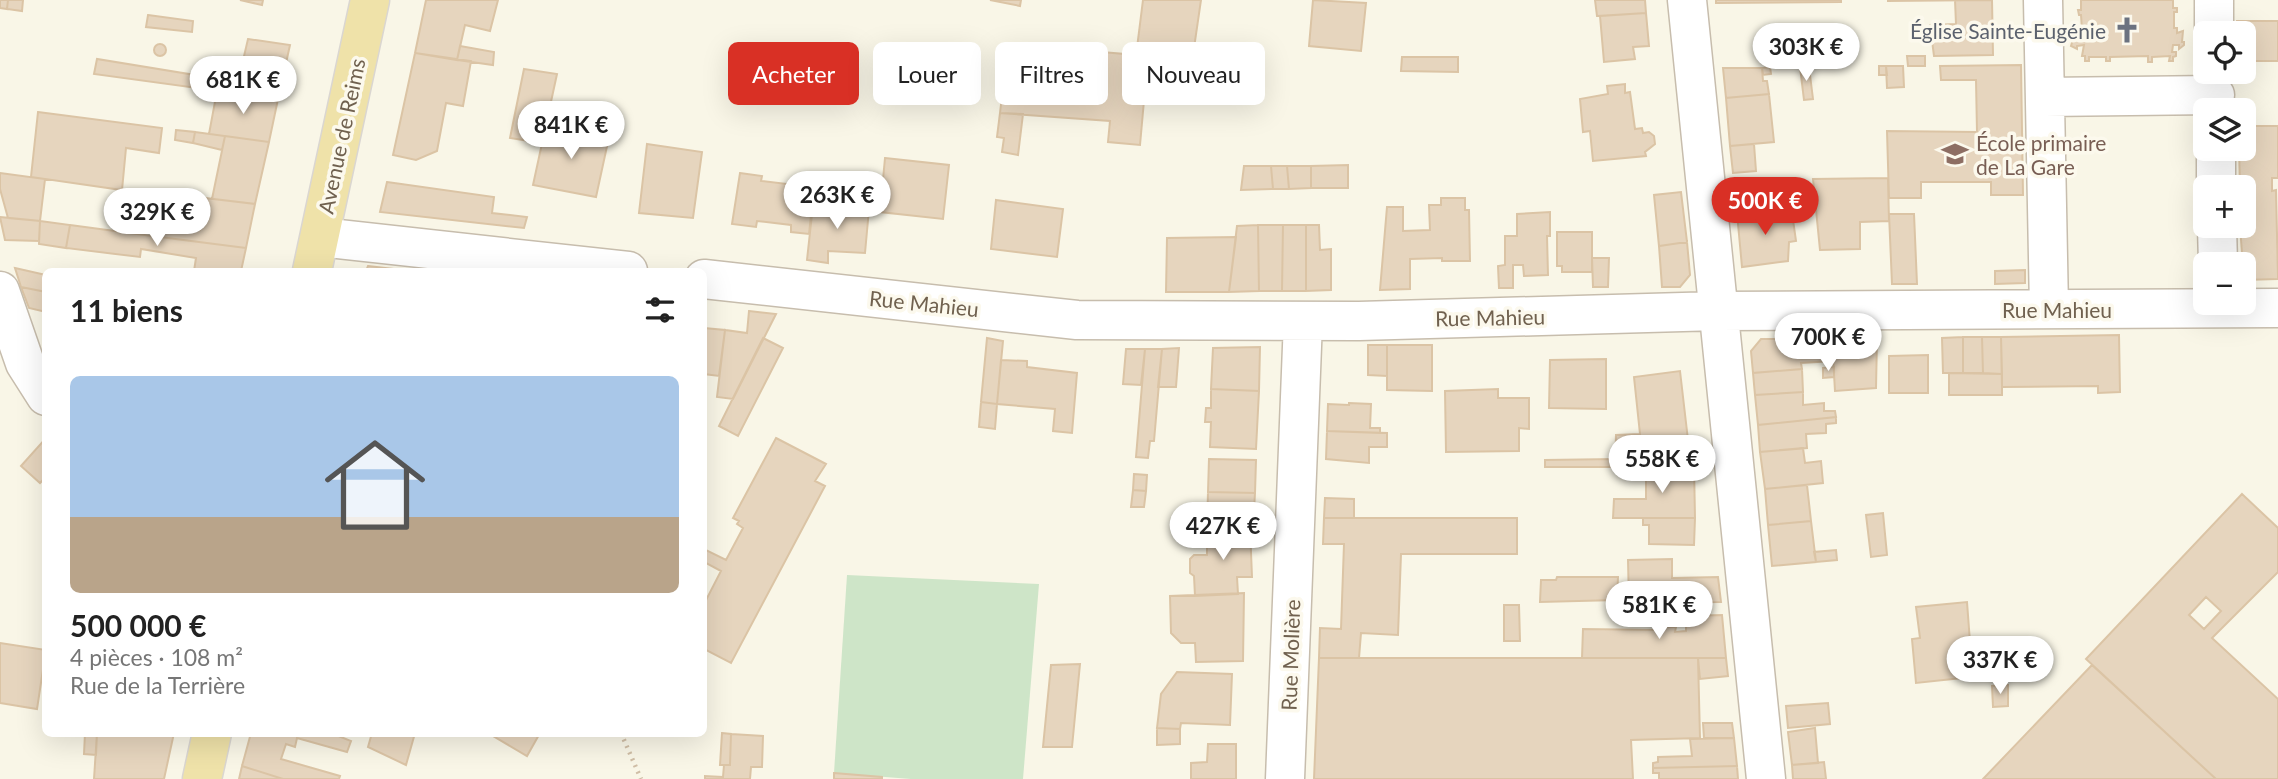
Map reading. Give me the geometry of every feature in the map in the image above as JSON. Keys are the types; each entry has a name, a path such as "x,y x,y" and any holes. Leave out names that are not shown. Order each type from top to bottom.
{"main road":[{"name":"Avenue de Reims","path":"316,254 370,0"},
{"path":"202,779 211,737"}],"street":[{"path":"1687,0 1766,779"},
{"path":"2043,0 2049,309"},
{"path":"2214,0 2214,21"},
{"path":"2045,97 2215,92"},
{"path":"316,254 573,268"},
{"name":"Rue Mahieu","path":"707,279 1077,320 1303,321 1718,311 2193,306"},
{"path":"1,295 9,346 25,363 42,390"},
{"name":"Rue Mahieu","path":"2256,307 2278,308"},
{"name":"Rue Molière","path":"1285,779 1303,321"}],"path":[{"path":"623,737 641,779"}],"green space":[{"path":"847,575 1039,584 1023,779 911,779 834,773"}],"building":[{"path":"0,0 8,0 7,9 0,8"},
{"path":"8,0 23,0 22,11 7,9"},
{"path":"240,0 263,0 262,5"},
{"path":"426,0 498,0 490,31 465,25 457,60 415,53"},
{"path":"990,0 1021,0 1020,6"},
{"path":"1143,0 1201,0 1195,42 1138,42"},
{"path":"1313,0 1366,3 1361,51 1309,46"},
{"path":"1595,0 1645,0 1646,13 1597,16"},
{"path":"1716,0 1841,0 1841,2 1716,3"},
{"path":"1888,0 1992,0 1888,1"},
{"path":"1955,0 1992,0 1993,55 1934,56 1930,25 1956,24"},
{"name":"Église Sainte-Eugénie","path":"2081,0 2173,0 2173,8 2177,8 2177,12 2174,12 2174,28 2177,28 2177,33 2183,31 2184,45 2179,49 2179,45 2173,45 2172,52 2176,52 2176,56 2173,61 2169,61 2170,56 2152,57 2152,62 2148,62 2148,56 2110,57 2110,61 2106,61 2106,57 2089,57 2089,61 2085,61 2085,56 2082,56 2084,45 2077,46 2077,49 2071,46 2074,36 2071,36 2071,32 2078,34 2078,30 2082,30 2078,10 2081,10"},
{"path":"1646,13 1649,46 1633,47 1635,59 1604,62 1600,16"},
{"path":"148,15 193,21 192,32 146,27"},
{"path":"2256,21 2278,21 2278,61 2256,61"},
{"path":"248,39 290,45 278,99 94,74 97,59 238,82"},
{"path":"160,44 166,50 160,56 154,50"},
{"path":"460,46 494,52 493,65 457,60"},
{"path":"415,53 471,61 463,106 446,103 437,151 416,160 393,155"},
{"path":"1108,53 1122,54 1122,105 1144,105 1140,145 1108,142 1110,121 1000,113 1001,105 1108,105"},
{"path":"1907,56 1925,56 1925,66 1908,66"},
{"path":"1402,57 1458,57 1458,72 1401,71"},
{"path":"2021,65 2023,195 1991,195 1991,182 1921,182 1921,198 1889,198 1887,131 1977,132 1976,80 1941,80 1940,66"},
{"path":"1879,66 1886,66 1887,75 1879,75"},
{"path":"1886,66 1903,66 1904,87 1887,88"},
{"path":"1770,67 1771,74 1763,75 1762,68"},
{"path":"1800,67 1809,67 1813,99 1804,100"},
{"path":"1723,68 1762,68 1763,81 1767,81 1769,94 1726,98"},
{"path":"524,69 557,74 542,143 510,138"},
{"path":"1625,84 1625,93 1630,92 1635,129 1642,128 1643,133 1649,132 1654,136 1655,144 1645,152 1646,156 1593,161 1590,131 1583,132 1580,99 1608,94 1607,86"},
{"path":"217,91 278,99 269,142 209,134"},
{"path":"1769,94 1774,142 1730,146 1726,98"},
{"path":"38,112 162,128 159,153 126,148 122,190 31,177"},
{"path":"1000,113 1023,114 1018,155 1002,152 1004,138 997,137"},
{"path":"546,125 609,137 596,197 533,185"},
{"path":"2256,126 2278,126 2278,178 2272,178 2272,191 2276,190 2278,279 2256,280 2256,252 2242,252 2241,238 2256,238 2256,175 2240,175 2239,161 2256,161"},
{"path":"176,130 195,132 193,143 175,140"},
{"path":"195,132 225,136 222,150 193,143"},
{"path":"225,136 269,142 255,204 212,199"},
{"path":"647,144 702,152 693,218 639,213"},
{"path":"1754,144 1756,171 1733,173 1730,146"},
{"path":"885,158 949,165 943,219 880,212"},
{"path":"1348,165 1348,188 1311,188 1311,166"},
{"path":"1244,166 1271,166 1273,189 1241,190"},
{"path":"1271,166 1287,166 1289,189 1273,189"},
{"path":"1287,166 1311,166 1311,188 1289,189"},
{"path":"0,173 45,179 40,221 8,218 0,189"},
{"path":"740,173 762,176 761,181 795,185 796,176 815,178 809,234 791,232 791,225 757,221 756,227 732,224"},
{"path":"1888,178 1889,221 1860,222 1860,249 1820,250 1813,179"},
{"path":"387,182 494,197 492,213 527,217 524,228 380,212"},
{"path":"155,192 255,204 246,248 152,236 153,215 176,219 175,227 200,230 201,219 208,220 210,210 178,204 176,212 154,209"},
{"path":"1681,192 1687,242 1659,246 1654,195"},
{"path":"1441,198 1465,198 1465,210 1469,210 1470,261 1410,259 1410,289 1380,290 1387,207 1403,207 1403,231 1430,230 1429,205 1441,205"},
{"path":"996,200 1063,209 1057,257 991,249"},
{"path":"813,205 869,209 865,253 828,251 828,263 807,260"},
{"path":"154,209 176,212 176,219 153,215"},
{"path":"1786,209 1786,221 1793,220 1796,241 1789,242 1788,261 1742,267 1737,213"},
{"path":"1550,212 1550,236 1547,236 1548,275 1524,276 1523,265 1513,265 1513,288 1499,288 1498,266 1505,265 1505,236 1517,236 1517,214"},
{"path":"1889,214 1914,214 1917,284 1892,284"},
{"path":"0,217 40,221 39,241 5,240"},
{"path":"40,221 70,225 66,248 39,244"},
{"path":"70,225 246,248 242,268 194,268 196,258 141,249 140,257 66,248"},
{"path":"1258,225 1259,291 1229,292 1237,226"},
{"path":"1258,225 1283,225 1282,291 1259,291"},
{"path":"1283,225 1306,225 1306,291 1282,291"},
{"path":"1306,225 1319,225 1320,250 1331,249 1331,290 1306,291"},
{"path":"1557,232 1592,232 1592,272 1562,272 1562,266 1557,266"},
{"path":"1236,237 1229,292 1166,292 1167,238"},
{"path":"1687,242 1690,275 1680,287 1662,287 1659,246"},
{"path":"1592,258 1609,258 1608,287 1593,287"},
{"path":"15,268 42,274 42,291 21,287"},
{"path":"2025,270 2025,283 1995,284 1995,271"},
{"path":"21,287 42,291 42,311 29,308"},
{"path":"749,311 776,314 733,399 717,397 725,330 747,333"},
{"path":"707,328 725,330 719,376 707,374"},
{"path":"2119,335 2120,392 2098,393 2098,386 2002,387 2001,337"},
{"path":"1963,337 1963,373 1943,373 1942,338"},
{"path":"1963,337 1982,337 1983,373 1963,373"},
{"path":"1982,337 2001,337 2002,374 1983,373"},
{"path":"763,338 783,348 738,436 719,426"},
{"path":"987,338 1003,341 997,404 981,402"},
{"path":"1761,339 1832,339 1833,361 1801,363 1802,369 1753,373 1751,351"},
{"path":"1832,339 1877,339 1876,388 1835,391"},
{"path":"1368,345 1387,345 1387,376 1368,375"},
{"path":"1387,345 1432,345 1432,391 1387,390"},
{"path":"1260,347 1259,391 1211,389 1213,348"},
{"path":"1179,348 1176,387 1158,387 1162,349"},
{"path":"1126,349 1145,349 1141,385 1123,384"},
{"path":"1145,349 1162,349 1154,441 1150,441 1148,458 1136,457"},
{"path":"1928,355 1928,393 1889,393 1889,356"},
{"path":"1606,359 1606,409 1549,408 1550,360"},
{"path":"1001,360 1027,361 1027,367 1077,373 1072,433 1053,431 1055,409 997,404"},
{"path":"1834,367 1834,377 1823,378 1823,368"},
{"path":"1802,369 1803,392 1755,395 1753,373"},
{"path":"1680,371 1688,440 1641,445 1643,466 1615,467 1616,435 1640,434 1634,377"},
{"path":"1949,373 2002,374 2002,395 1949,395"},
{"path":"1211,389 1259,391 1256,449 1210,447 1211,422 1205,422 1206,408 1211,408"},
{"path":"1498,389 1498,398 1529,398 1529,429 1519,428 1519,451 1446,452 1445,391"},
{"path":"1803,392 1803,405 1824,403 1824,411 1835,411 1836,417 1758,425 1755,395"},
{"path":"981,402 997,404 995,429 979,427"},
{"path":"1328,404 1371,404 1370,428 1380,428 1380,433 1327,431"},
{"path":"1836,417 1836,423 1826,424 1826,433 1806,434 1807,448 1760,452 1758,425"},
{"path":"1327,431 1387,433 1387,447 1369,447 1369,463 1326,459"},
{"path":"776,438 826,464 815,481 825,486 731,663 707,651 707,598 721,571 707,564 707,550 726,560 743,528 737,524 739,521 733,518"},
{"path":"42,442 42,481 40,483 21,466"},
{"path":"1803,448 1805,463 1821,461 1823,483 1765,489 1760,452"},
{"path":"1209,459 1256,460 1255,493 1208,492"},
{"path":"1616,459 1615,467 1545,467 1545,460"},
{"path":"1646,466 1694,466 1695,518 1613,518 1614,499 1646,499"},
{"path":"1134,474 1147,475 1146,491 1133,490"},
{"path":"1807,485 1811,521 1768,525 1765,489"},
{"path":"1133,490 1146,491 1144,507 1131,507"},
{"path":"1208,492 1255,493 1253,527 1207,528"},
{"path":"2242,494 2278,528 2278,572 2212,638 2278,699 2278,779 2216,779 2086,659","holes":["2206,597 2221,611 2204,629 2189,615"]},
{"path":"1325,498 1354,499 1354,518 1324,518"},
{"path":"1883,513 1887,555 1871,557 1866,515"},
{"path":"1324,518 1517,518 1517,554 1401,554 1398,635 1361,633 1359,658 1319,658 1320,628 1341,629 1344,544 1323,544"},
{"path":"1643,518 1695,518 1694,545 1649,544 1649,525 1643,525"},
{"path":"1811,521 1816,562 1772,566 1768,525"},
{"path":"1250,527 1252,577 1237,577 1238,594 1195,596 1190,559 1194,555 1207,555 1207,528"},
{"path":"1836,550 1837,560 1816,562 1814,552"},
{"path":"1672,559 1672,578 1718,577 1721,602 1629,603 1628,560"},
{"path":"1557,577 1618,577 1617,600 1540,602 1541,580 1556,580"},
{"path":"1244,593 1243,661 1196,662 1195,643 1181,643 1171,633 1170,596"},
{"path":"1967,602 1970,642 1967,643 1971,677 1916,683 1912,639 1920,638 1916,607"},
{"path":"1504,605 1519,605 1520,641 1504,641"},
{"path":"1722,615 1726,658 1582,658 1583,629 1658,630 1661,627 1676,627 1675,632 1686,631 1686,616"},
{"path":"0,643 42,649 42,676 37,709 0,703"},
{"path":"1319,658 1698,658 1700,738 1631,740 1633,779 1314,779"},
{"path":"1698,658 1726,658 1728,676 1700,679"},
{"path":"1080,664 1072,747 1043,747 1051,665"},
{"path":"2092,665 2216,779 1983,779"},
{"path":"1177,672 1232,674 1230,725 1181,723 1180,729 1157,728 1161,694"},
{"path":"2008,685 2008,706 1993,707 1992,686"},
{"path":"1828,703 1830,724 1788,728 1786,706"},
{"path":"1703,723 1732,723 1734,738 1704,738"},
{"path":"1157,728 1180,729 1180,744 1157,745"},
{"path":"1815,728 1818,763 1792,765 1788,732"},
{"path":"722,733 731,734 730,765 720,765"},
{"path":"731,734 763,736 762,767 751,767 750,779 705,779 705,776 723,777 724,765 730,765"},
{"path":"85,737 97,737 96,755 84,754"},
{"path":"97,737 173,737 164,779 94,779"},
{"path":"250,737 341,737 351,741 347,752 297,738 295,747 286,744 281,759 340,776 339,779 283,779 242,766"},
{"path":"371,737 414,737 406,765 368,747"},
{"path":"495,737 538,737 527,756"},
{"path":"1734,738 1737,766 1653,768 1658,757 1692,756 1690,739"},
{"path":"1208,744 1236,744 1236,779 1191,779 1191,763 1207,762"},
{"path":"1824,762 1826,779 1793,779 1792,765"},
{"path":"242,766 283,779 239,779"},
{"path":"1737,766 1738,779 1659,779 1659,773 1653,773 1653,768"},
{"path":"834,773 882,777 882,779 834,779"}],"place":[{"name":"Église Sainte-Eugénie","path":"2127,30"},
{"name":"École primaire de La Gare","path":"1955,154"}]}
